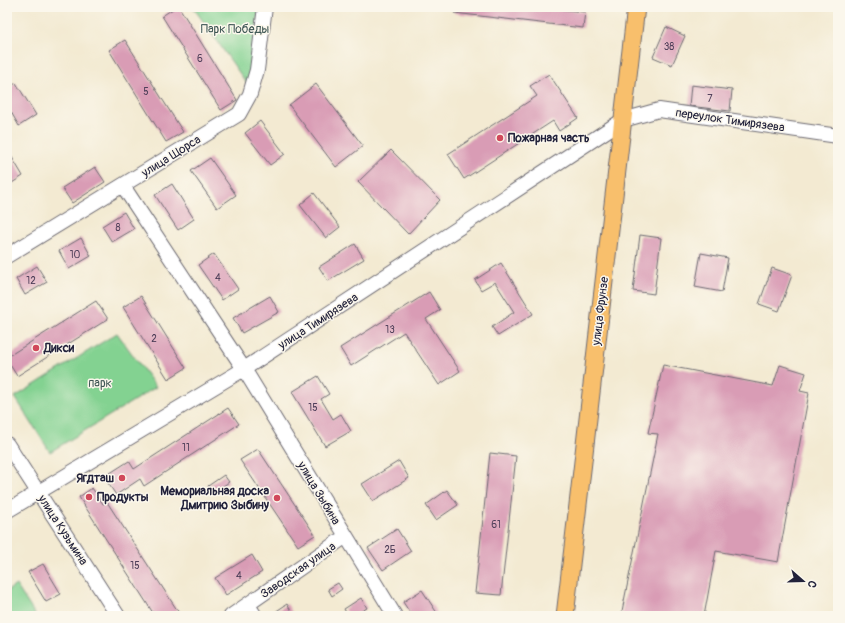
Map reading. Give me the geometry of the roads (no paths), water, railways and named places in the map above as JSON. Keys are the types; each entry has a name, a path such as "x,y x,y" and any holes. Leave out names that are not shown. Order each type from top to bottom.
{"main road":[{"name":"улица Фрунзе","path":"565,616 636,7"}],"street":[{"name":"улица Щорса","path":"7,256 239,114 250,94 257,70 265,7"},
{"name":"переулок Тимирязева","path":"622,120 659,110 838,136"},
{"name":"улица Тимирязева","path":"7,511 244,369 622,120"},
{"name":"улица Зыбина","path":"123,186 244,369 394,616"},
{"name":"улица Кузьмина","path":"7,444 118,616"},
{"name":"Заводская улица","path":"231,616 251,610 346,536"}],"place":[{"name":"Пожарная часть","path":"500,138"},
{"name":"Дикси","path":"36,348"},
{"name":"Ягдташ","path":"122,478"},
{"name":"Продукты","path":"89,497"},
{"name":"Мемориальная доска Дмитрию Зыбину","path":"277,498"}],"park label":[{"name":"Парк Победы","path":"235,29"},
{"name":"парк","path":"100,383"}]}
